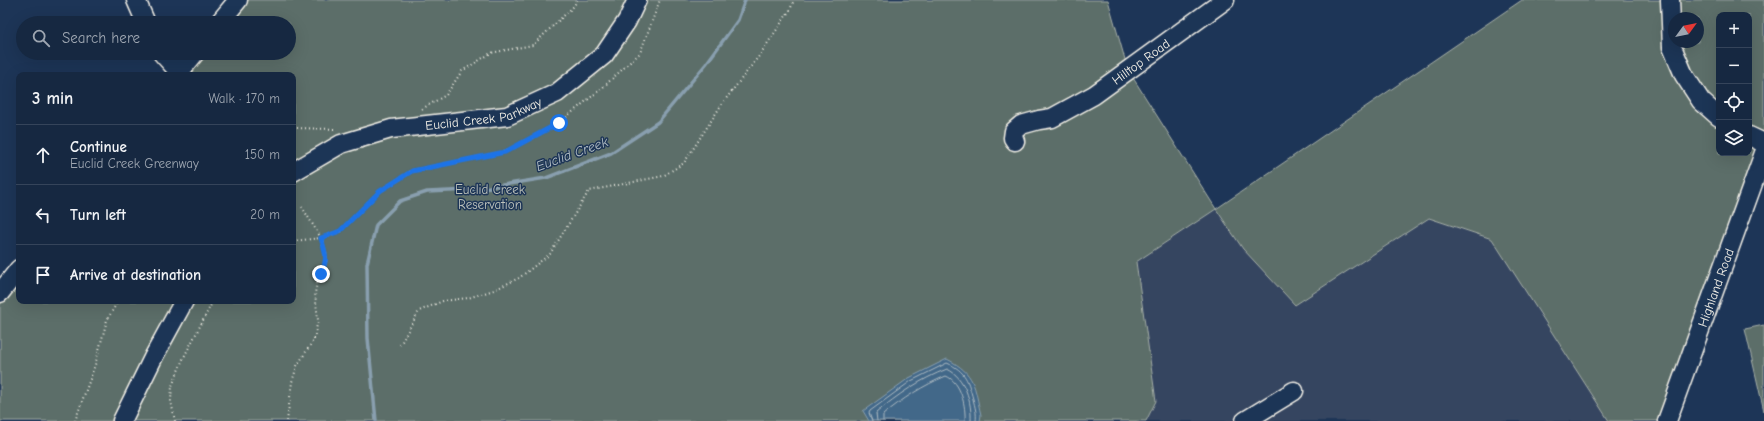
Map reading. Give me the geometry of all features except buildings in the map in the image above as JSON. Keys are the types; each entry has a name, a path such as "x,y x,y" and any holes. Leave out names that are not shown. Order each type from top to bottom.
{"street":[{"path":"136,0 143,16"},
{"path":"225,16 238,0"},
{"name":"Euclid Creek Parkway","path":"296,170 346,142 391,129 507,116 557,93 604,55 626,21 637,0"},
{"name":"Hilltop Road","path":"1014,142 1014,131 1021,125 1052,118 1094,95 1225,0"},
{"path":"1670,0 1672,47 1684,75 1701,101 1716,114"},
{"path":"167,60 176,72"},
{"path":"180,72 189,60"},
{"path":"1752,137 1764,143"},
{"name":"Highland Road","path":"1667,421 1764,153"},
{"path":"0,293 16,273"},
{"path":"122,421 154,356 182,304"},
{"path":"1245,421 1294,391"}],"path":[{"path":"420,111 446,94 462,71 491,54 533,45 574,6 577,0"},
{"path":"296,241 321,238 340,231 380,191 412,171 505,152 559,123 601,89 640,53 660,0"},
{"path":"400,345 419,311 443,301 468,298 494,290 519,278 550,254 589,191 663,176 684,163 722,104 759,56 786,16 794,0"},
{"path":"296,128 340,129"},
{"path":"287,421 292,382 297,366 314,339 318,320 315,293 317,283 326,262 326,254 321,238 302,207"},
{"path":"75,421 95,365 107,320 116,304"},
{"path":"175,421 171,401 172,386 183,359 211,304"}],"shaded area":[{"path":"1216,209 1243,249 1295,305 1429,218 1492,239 1609,421 1146,421 1156,401 1136,262"}],"green space":[{"name":"Euclid Creek Reservation","path":"238,0 1108,0 1128,70 1216,209 1136,262 1156,401 1146,421 0,421 0,293 16,273 16,304 296,304 296,72 179,72 189,60 296,60 296,16 225,16"},
{"path":"1522,0 1764,0 1764,153 1667,421 1609,421 1492,239 1429,218 1295,305 1243,249 1216,209"},
{"path":"1764,325 1764,411 1745,329"}],"water":[{"path":"947,359 964,370 969,376 975,388 981,415 980,421 869,421 863,411 909,378"}],"waterway":[{"name":"Euclid Creek","path":"376,421 368,338 367,264 376,225 400,201 427,192 471,190 546,178 611,153 658,122 706,64 738,20 745,0"}],"route":[{"path":"321,274 326,262 326,254 321,238 340,231 380,191 412,171 505,152 559,123"}]}
